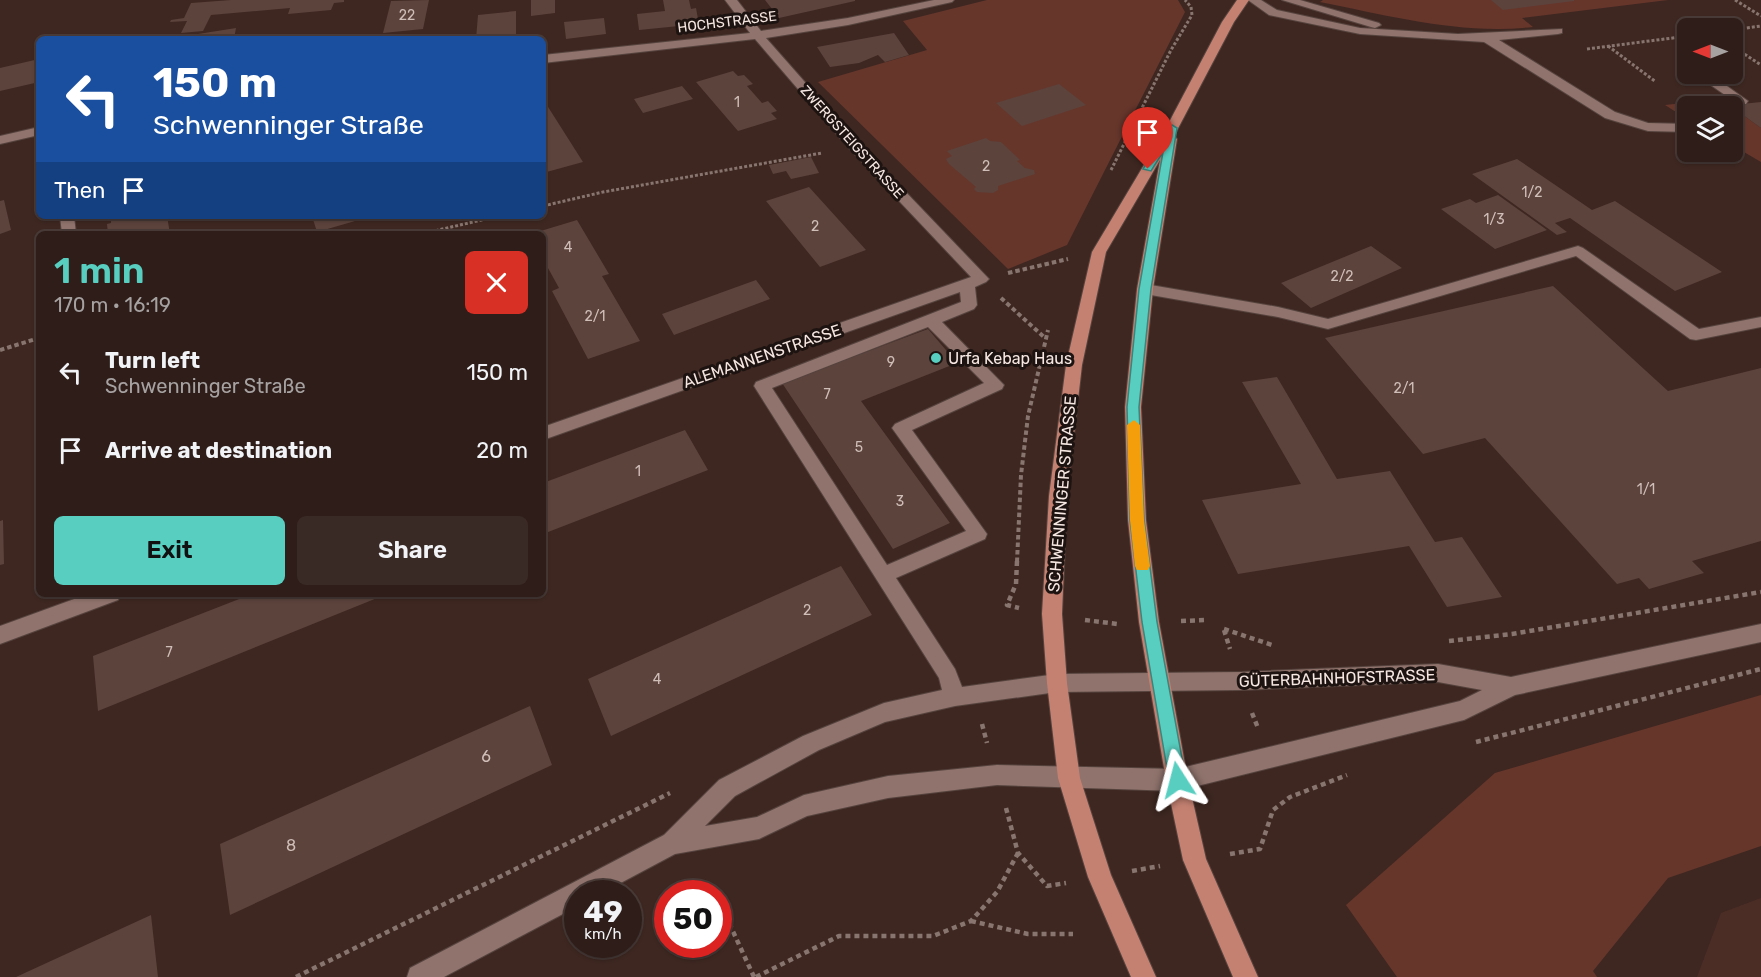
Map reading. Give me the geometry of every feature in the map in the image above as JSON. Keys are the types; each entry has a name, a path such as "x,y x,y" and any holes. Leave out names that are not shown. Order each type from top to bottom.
{"main road":[{"name":"SCHWENNINGER STRASSE","path":"1144,977 1100,877 1069,778 1057,684 1052,614 1058,496 1074,365 1099,252 1172,128 1228,22 1243,0"},
{"name":"SCHWENNINGER STRASSE","path":"1172,128 1145,289 1133,407 1137,520 1149,622 1162,682 1178,780 1196,860 1246,977"}],"street":[{"name":"ZWERGSTEIGSTRASSE","path":"731,0 757,34 854,147 974,282"},
{"name":"HOCHSTRASSE","path":"546,59 757,34 898,13 948,0"},
{"path":"1254,0 1273,13 1360,31 1397,32 1431,37 1486,38 1558,31"},
{"path":"1288,0 1356,18 1397,32"},
{"path":"1486,38 1610,115 1627,123 1652,129 1677,128"},
{"path":"1718,84 1735,96"},
{"path":"0,140 36,132"},
{"path":"1145,289 1278,312 1328,324 1578,250 1696,334 1761,322"},
{"path":"955,697 948,675 762,386 969,305 974,282"},
{"name":"ALEMANNENSTRASSE","path":"546,433 974,282"},
{"path":"884,575 978,534 901,428 996,385 931,320"},
{"path":"0,635 103,597"},
{"name":"GÜTERBAHNHOFSTRASSE","path":"672,843 759,828 804,806 888,787 997,775 1178,780 1464,710 1511,686 1761,633"},
{"name":"GÜTERBAHNHOFSTRASSE","path":"672,843 727,788 811,743 884,713 955,697 1057,684 1242,681 1438,673 1511,686"},
{"path":"419,977 672,843"}],"path":[{"path":"1735,0 1761,16"},
{"path":"1743,28 1761,26"},
{"path":"1587,49 1677,37"},
{"path":"1608,46 1656,82"},
{"path":"1743,53 1761,65"},
{"path":"546,205 603,192 854,147"},
{"path":"434,231 486,219"},
{"path":"974,282 1071,258"},
{"path":"974,282 1045,338"},
{"path":"0,350 36,339"},
{"path":"1440,642 1512,634 1761,592"},
{"path":"1007,605 1112,624 1207,620"},
{"path":"1224,629 1274,646 1286,647"},
{"path":"1465,745 1761,669"},
{"path":"732,929 755,977 839,936 933,936 971,921 997,892 1018,853 1047,886 1260,849 1273,810 1290,797 1351,774"},
{"path":"296,977 672,793"},
{"path":"971,921 1028,934 1073,934"}],"shaded area":[{"path":"987,0 1178,0 1185,12 1067,245 1008,269 818,82 927,50 903,21"},
{"path":"1323,0 1668,0 1522,18 1533,27 1506,29 1426,23 1320,2"},
{"path":"1677,104 1677,113 1665,105"},
{"path":"1743,115 1761,128 1761,162 1743,151"},
{"path":"1761,695 1761,846 1668,878 1593,971 1597,977 1397,977 1346,905 1495,773"},
{"path":"1761,898 1761,977 1697,977 1721,913"}],"building":[{"path":"231,0 344,0 344,2 334,3 331,10 288,14 290,8 211,15 203,31 181,33 187,21 170,22 184,18 191,3"},
{"path":"429,0 423,29 383,33 391,1"},
{"path":"531,0 555,0 555,13 531,16"},
{"path":"663,0 689,0 691,9 696,8 699,24 639,30 637,14 665,11"},
{"path":"765,0 855,0 855,1 779,18"},
{"path":"1491,0 1574,0 1574,1 1503,10"},
{"path":"516,11 516,36 476,36 478,15"},
{"path":"604,18 606,34 566,39 564,22"},
{"path":"236,28 235,36 198,36 198,34"},
{"path":"894,33 909,55 885,62 878,55 859,63 830,67 817,47"},
{"path":"36,60 36,83 0,91 0,68"},
{"path":"733,71 738,76 744,75 753,84 747,86 762,103 768,101 777,111 771,113 777,119 738,131 696,82"},
{"path":"1059,84 1086,105 1022,126 996,103"},
{"path":"682,86 693,99 643,113 634,99"},
{"path":"1761,102 1761,128 1743,115 1743,104"},
{"path":"546,104 583,162 546,172"},
{"path":"986,138 990,141 1001,142 1020,160 1017,161 1025,168 1034,170 1035,174 998,186 998,190 993,193 977,192 974,189 976,187 949,164 946,159 952,156 947,151"},
{"path":"811,157 819,173 791,179 786,171 773,174 769,165"},
{"path":"1517,159 1592,210 1615,201 1722,272 1675,291 1570,218 1555,223 1567,232 1557,235 1472,174"},
{"path":"809,187 866,250 820,267 766,201"},
{"path":"1498,195 1547,230 1495,249 1441,209 1470,199 1476,203"},
{"path":"4,200 11,230 0,234 0,201"},
{"path":"111,219 168,219 170,231 108,231 107,224 111,223"},
{"path":"313,219 362,219 320,231 317,231"},
{"path":"577,220 609,274 602,276 640,341 588,359 552,291 559,288 546,264 546,231 541,231"},
{"path":"1371,246 1402,268 1311,308 1281,283"},
{"path":"756,280 770,299 674,335 662,314"},
{"path":"1553,286 1668,391 1761,368 1761,541 1692,561 1704,573 1649,589 1639,578 1617,584 1485,438 1423,454 1325,338"},
{"path":"928,329 957,363 861,401 950,523 893,549 782,383"},
{"path":"1277,377 1337,479 1390,471 1435,542 1462,537 1502,597 1447,607 1409,546 1238,574 1202,500 1301,484 1242,382"},
{"path":"685,430 708,470 546,533 546,482"},
{"path":"3,520 4,564 0,565 0,521"},
{"path":"841,566 872,615 611,736 588,679"},
{"path":"244,597 380,597 98,711 93,656"},
{"path":"530,706 552,765 230,915 220,844"},
{"path":"151,915 158,977 16,977"}],"slow traffic":[{"path":"1134,425 1137,520 1142,566"}],"place":[{"name":"Urfa Kebap Haus","path":"936,358"}],"route":[{"path":"1148,169 1172,128 1145,289 1133,407 1137,520 1149,622 1162,682 1178,780"}]}
